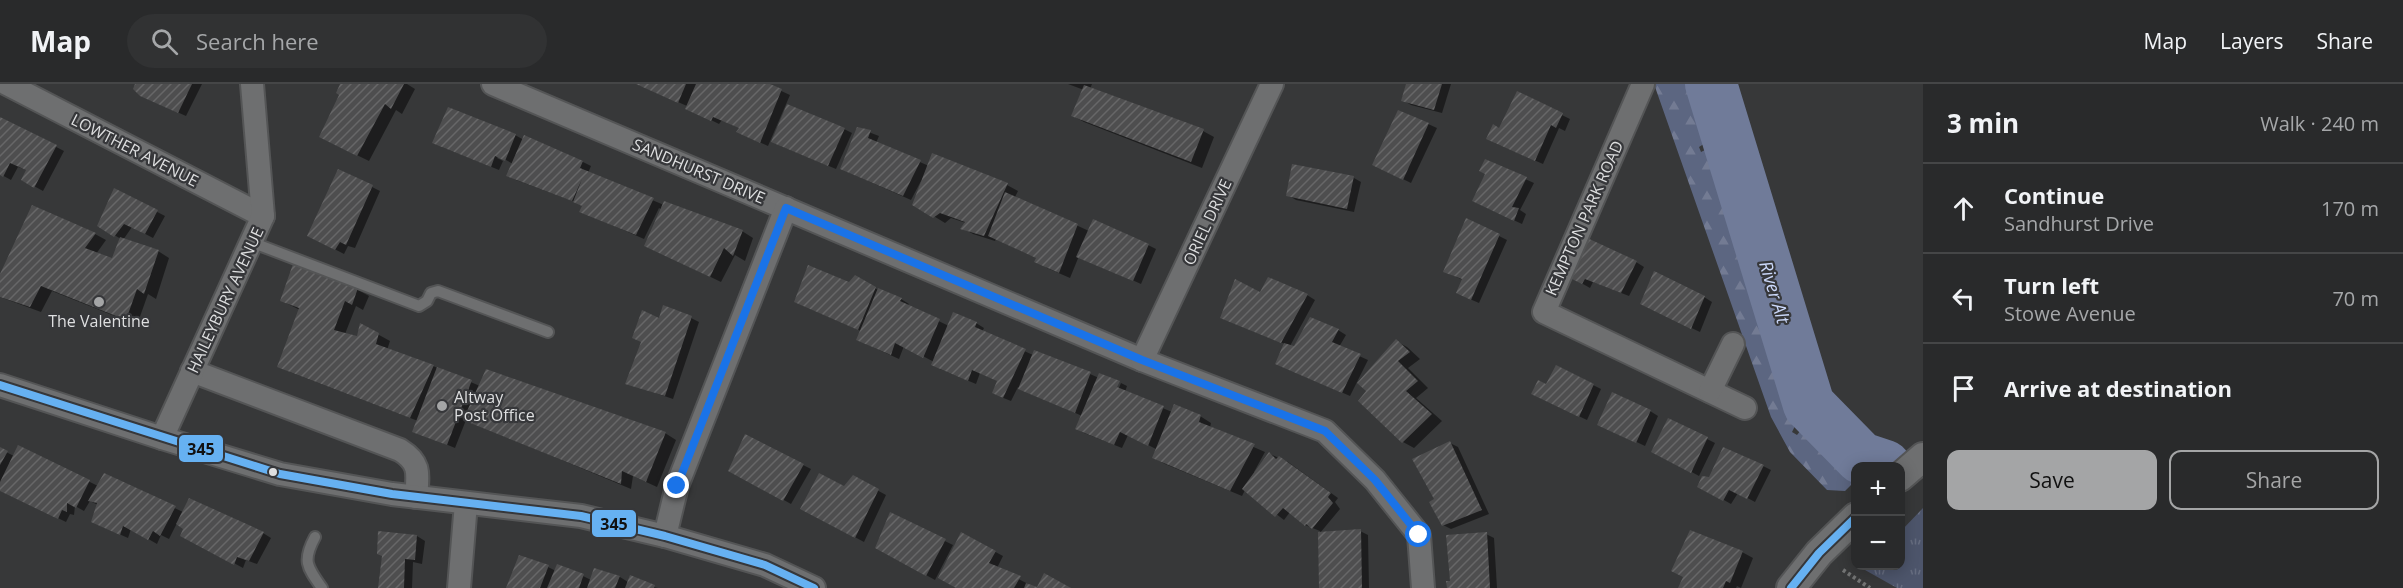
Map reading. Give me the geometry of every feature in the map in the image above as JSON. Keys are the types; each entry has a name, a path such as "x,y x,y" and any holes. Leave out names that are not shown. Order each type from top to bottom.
{"street":[{"name":"LOWTHER AVENUE","path":"7,84 263,216"},
{"name":"HAILEYBURY AVENUE","path":"162,438 263,216 252,84"},
{"name":"SANDHURST DRIVE","path":"493,84 1142,360 1325,431 1375,480 1419,535 1423,588"},
{"name":"ORIEL DRIVE","path":"1142,360 1272,84"},
{"name":"KEMPTON PARK ROAD","path":"1643,84 1544,312 1745,408"},
{"path":"665,536 677,486 786,208"},
{"path":"1710,391 1733,344"},
{"path":"192,371 400,450 412,457 417,468 416,497"},
{"path":"0,385 279,474 466,504 581,516 665,536 765,565 814,588"},
{"path":"459,588 466,504"},
{"path":"1791,588 1819,553 1851,522"}],"lane":[{"path":"250,242 419,306 427,301 431,293 438,291 548,332"},
{"path":"315,537 306,553 307,565 321,588"}],"green space":[{"path":"1654,84 1696,84 1713,138 1699,147 1701,152 1715,145 1795,398 1802,412 1792,432 1797,435 1810,419 1837,448 1856,462 1851,462 1851,485 1845,491 1827,490 1790,452 1771,417"},
{"path":"1923,508 1923,588 1897,588 1865,570 1905,570 1905,527"}],"building":[{"path":"135,84 192,84 178,113 140,96 133,89"},
{"path":"340,84 404,84 391,109 385,104 357,156 319,137 339,95 336,93"},
{"path":"636,84 686,84 678,103"},
{"path":"696,84 770,84 782,89 760,143 736,132 739,128 713,117 711,121 685,109"},
{"path":"1406,84 1442,84 1434,110 1401,101"},
{"path":"1084,85 1204,129 1191,162 1071,116"},
{"path":"1517,91 1563,113 1556,128 1551,125 1535,161 1486,139 1493,124 1499,128"},
{"path":"787,104 845,128 828,166 771,142"},
{"path":"448,107 516,134 505,161 495,156 491,167 432,143"},
{"path":"1398,110 1429,123 1403,180 1372,165"},
{"path":"0,117 57,145 34,188 21,180 26,170 10,163 3,177 0,175"},
{"path":"857,127 871,130 868,138 921,160 903,196 840,169"},
{"path":"524,135 583,161 580,168 654,198 636,235 579,212 582,206 573,202 582,179 572,201 506,176"},
{"path":"932,153 1008,183 984,236 960,229 965,222 940,213 933,218 912,205"},
{"path":"1485,159 1527,177 1512,207 1519,208 1514,221 1472,201 1485,174 1479,171"},
{"path":"1292,164 1354,176 1347,209 1286,196"},
{"path":"338,169 373,185 346,245 340,242 335,250 307,236"},
{"path":"114,188 158,210 145,234 124,224 114,237 97,226"},
{"path":"1005,192 1078,224 1059,273 1034,262 1036,258 988,236"},
{"path":"664,201 743,230 733,256 724,248 710,277 644,246"},
{"path":"32,205 96,233 85,248 112,258 120,237 159,250 144,294 137,289 126,320 41,286 30,307 0,297 0,274"},
{"path":"1466,218 1500,234 1471,300 1456,293 1462,279 1443,272"},
{"path":"1093,219 1149,244 1133,281 1076,257"},
{"path":"1585,237 1637,261 1621,293 1585,279 1582,284 1566,276"},
{"path":"293,264 358,288 352,305 345,301 334,330 357,336 360,323 379,333 376,344 434,365 410,418 277,367 299,308 280,301"},
{"path":"808,265 849,282 855,275 876,287 858,330 794,302"},
{"path":"1654,271 1705,296 1691,329 1640,304"},
{"path":"1268,277 1308,294 1281,343 1220,318 1235,279 1260,292"},
{"path":"878,288 940,319 923,358 895,343 891,355 856,340"},
{"path":"663,305 692,316 665,396 625,384 641,342 632,338 642,310 659,318"},
{"path":"953,312 977,322 975,327 1026,349 1003,398 992,393 997,381 972,370 968,381 931,365"},
{"path":"1310,317 1339,329 1332,342 1361,354 1342,393 1275,364 1284,343 1294,346"},
{"path":"1396,339 1410,352 1398,361 1418,381 1406,391 1432,414 1402,443 1358,401 1366,391 1357,383"},
{"path":"1034,350 1091,372 1075,413 1018,389"},
{"path":"1556,365 1594,384 1579,417 1531,394 1538,380 1546,384"},
{"name":"Altway Post Office","path":"437,367 472,380 447,445 412,432"},
{"path":"486,369 666,432 646,482 622,471 621,484 463,420"},
{"path":"1099,373 1120,381 1117,387 1164,406 1148,446 1120,432 1114,445 1075,429"},
{"path":"1612,392 1651,410 1636,443 1597,425"},
{"path":"1174,404 1201,415 1199,422 1255,444 1230,491 1152,458"},
{"path":"1668,418 1708,437 1691,473 1651,452"},
{"path":"745,434 804,464 783,501 728,471"},
{"path":"1450,441 1482,510 1442,526 1429,502 1434,499 1412,459"},
{"path":"18,445 90,480 76,508 67,503 67,512 62,510 58,519 0,491 0,482"},
{"path":"0,447 8,451 0,465"},
{"path":"1723,447 1764,465 1747,499 1729,490 1723,501 1697,487 1702,476 1709,477"},
{"path":"1269,452 1276,459 1279,456 1331,493 1328,497 1333,503 1312,529 1283,508 1275,517 1242,489"},
{"path":"104,473 176,506 160,536 153,531 148,540 123,526 120,535 91,522 97,503 88,501"},
{"path":"819,473 844,486 853,475 879,489 855,538 800,509"},
{"path":"189,498 264,532 249,561 237,557 234,565 180,536 183,529 176,524"},
{"path":"890,512 946,539 926,576 875,548"},
{"path":"1361,529 1362,588 1319,588 1318,532"},
{"path":"1690,530 1743,551 1730,583 1726,581 1723,588 1678,588 1683,577 1671,571"},
{"path":"378,531 417,535 415,560 405,559 404,588 378,588 382,556 377,554"},
{"path":"961,532 996,551 989,563 1021,576 1014,588 956,588 938,578"},
{"path":"1487,532 1490,588 1447,588 1446,581 1450,581 1446,535"},
{"path":"519,555 549,565 540,588 506,588"},
{"path":"557,564 584,574 579,588 547,588"},
{"path":"594,568 620,576 615,588 587,588"},
{"path":"1044,573 1071,588 1024,588 1026,583 1037,587"},
{"path":"630,575 655,585 654,588 625,588"}],"waterway":[{"name":"River Alt","path":"1711,84 1809,405 1861,458 1873,462"}],"transit line":[{"name":"345","path":"0,385 280,474 392,494 581,516 665,536 765,565 814,588"},
{"name":"345","path":"1791,588 1819,553 1851,522"}],"place":[{"name":"The Valentine","path":"99,302"},
{"name":"Altway Post Office","path":"442,406"}],"route":[{"path":"677,486 786,208 1142,360 1325,431 1375,480 1419,535"}]}
